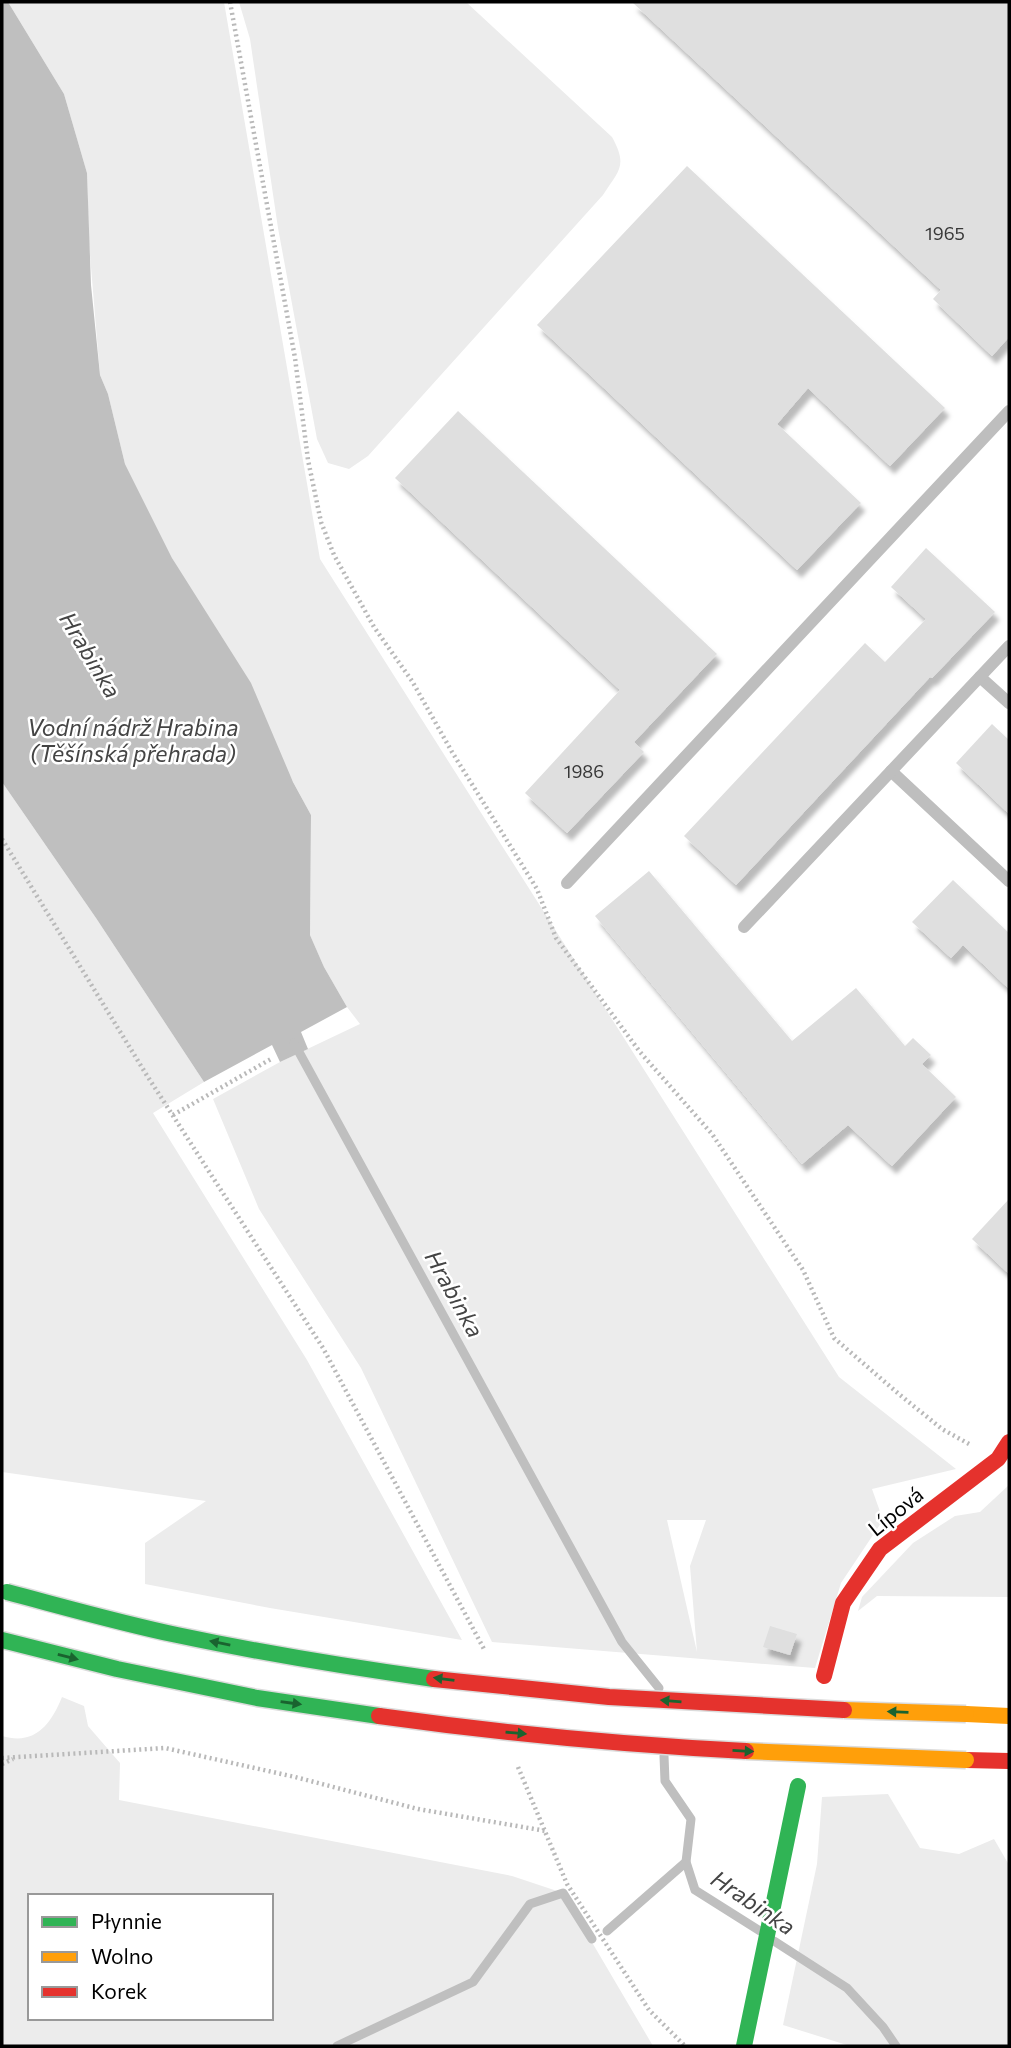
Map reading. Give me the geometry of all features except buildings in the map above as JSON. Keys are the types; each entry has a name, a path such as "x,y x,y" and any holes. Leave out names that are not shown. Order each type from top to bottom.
{"main road":[{"name":"Lípová","path":"824,1676 843,1603 880,1549 998,1459 1009,1442"},
{"path":"4,1591 138,1627 261,1651 509,1687 695,1703 1009,1716"},
{"path":"2,1640 117,1669 257,1698 477,1730 688,1748 1009,1761"},
{"path":"744,2046 798,1786"}],"lane":[{"path":"567,883 1009,411"},
{"path":"744,928 1009,646"},
{"path":"980,677 1009,703"},
{"path":"891,771 1009,881"}],"path":[{"path":"230,2 295,358 308,460 321,522 334,555 374,627 412,681 452,752 537,889 556,938 640,1052 712,1133 803,1270 834,1338 942,1429 998,1459"},
{"path":"2,839 173,1115 323,1348 485,1651"},
{"path":"173,1115 271,1059"},
{"path":"2,1758 165,1748 295,1777 418,1809 546,1831"},
{"path":"2,1764 14,1758"},
{"path":"518,1766 568,1884 649,2010 685,2046"}],"shaded area":[{"path":"8,2 224,2 320,559 839,1377 956,1469 872,1489 883,1520 841,1583 815,1668 492,1642 361,1368 259,1209 213,1099 280,1062 360,1024 324,967 310,935 311,815 172,558 125,464 108,394 100,375 89,243 87,173 64,94","holes":["667,1520 706,1520 690,1566 697,1652"]},
{"path":"239,2 466,2 612,137 620,155 620,168 603,195 368,456 349,469 328,463 317,439 278,228 250,39"},
{"path":"2,782 204,1082 153,1113 307,1360 462,1640 145,1584 145,1543 206,1501 2,1472"},
{"path":"1009,1485 1009,1597 877,1596 858,1611 862,1597 913,1543 955,1516 980,1512"},
{"path":"62,1697 84,1706 88,1726 120,1763 119,1800 512,1876 563,1893 653,2046 2,2046 2,1736 24,1738 33,1735 53,1716"},
{"path":"888,1794 920,1848 959,1854 994,1839 1009,1865 1009,2046 850,2046 783,2025 817,1864 822,1797"}],"water":[{"name":"Vodní nádrž Hrabina (Těšínská přehrada)","path":"2,2 8,2 64,94 87,173 91,285 100,375 108,394 125,464 172,558 251,683 293,782 311,815 310,935 324,967 347,1007 301,1032 308,1049 280,1062 272,1045 204,1082 2,782"}],"waterway":[{"name":"Hrabinka","path":"294,1043 622,1642 659,1688"},
{"name":"Hrabinka","path":"664,1756 665,1781 691,1819 686,1862 695,1890 760,1931"},
{"path":"607,1931 686,1862"},
{"path":"337,2046 473,1982 530,1904 563,1893 592,1939"},
{"name":"Hrabinka","path":"774,1941 847,1988 883,2027 896,2046"}],"traffic: fast":[{"path":"7,1592 209,1642 434,1679"},
{"path":"2,1640 117,1669 257,1698 379,1716"},
{"path":"744,2046 798,1786"}],"traffic: slow":[{"path":"844,1710 966,1714"},
{"path":"966,1714 1009,1716"},
{"path":"746,1751 966,1760"}],"traffic: jam":[{"path":"824,1676 843,1603 880,1549 998,1459 1009,1442"},
{"path":"434,1679 609,1697 844,1710"},
{"path":"379,1716 562,1738 746,1751"},
{"path":"966,1760 1009,1761"}]}
